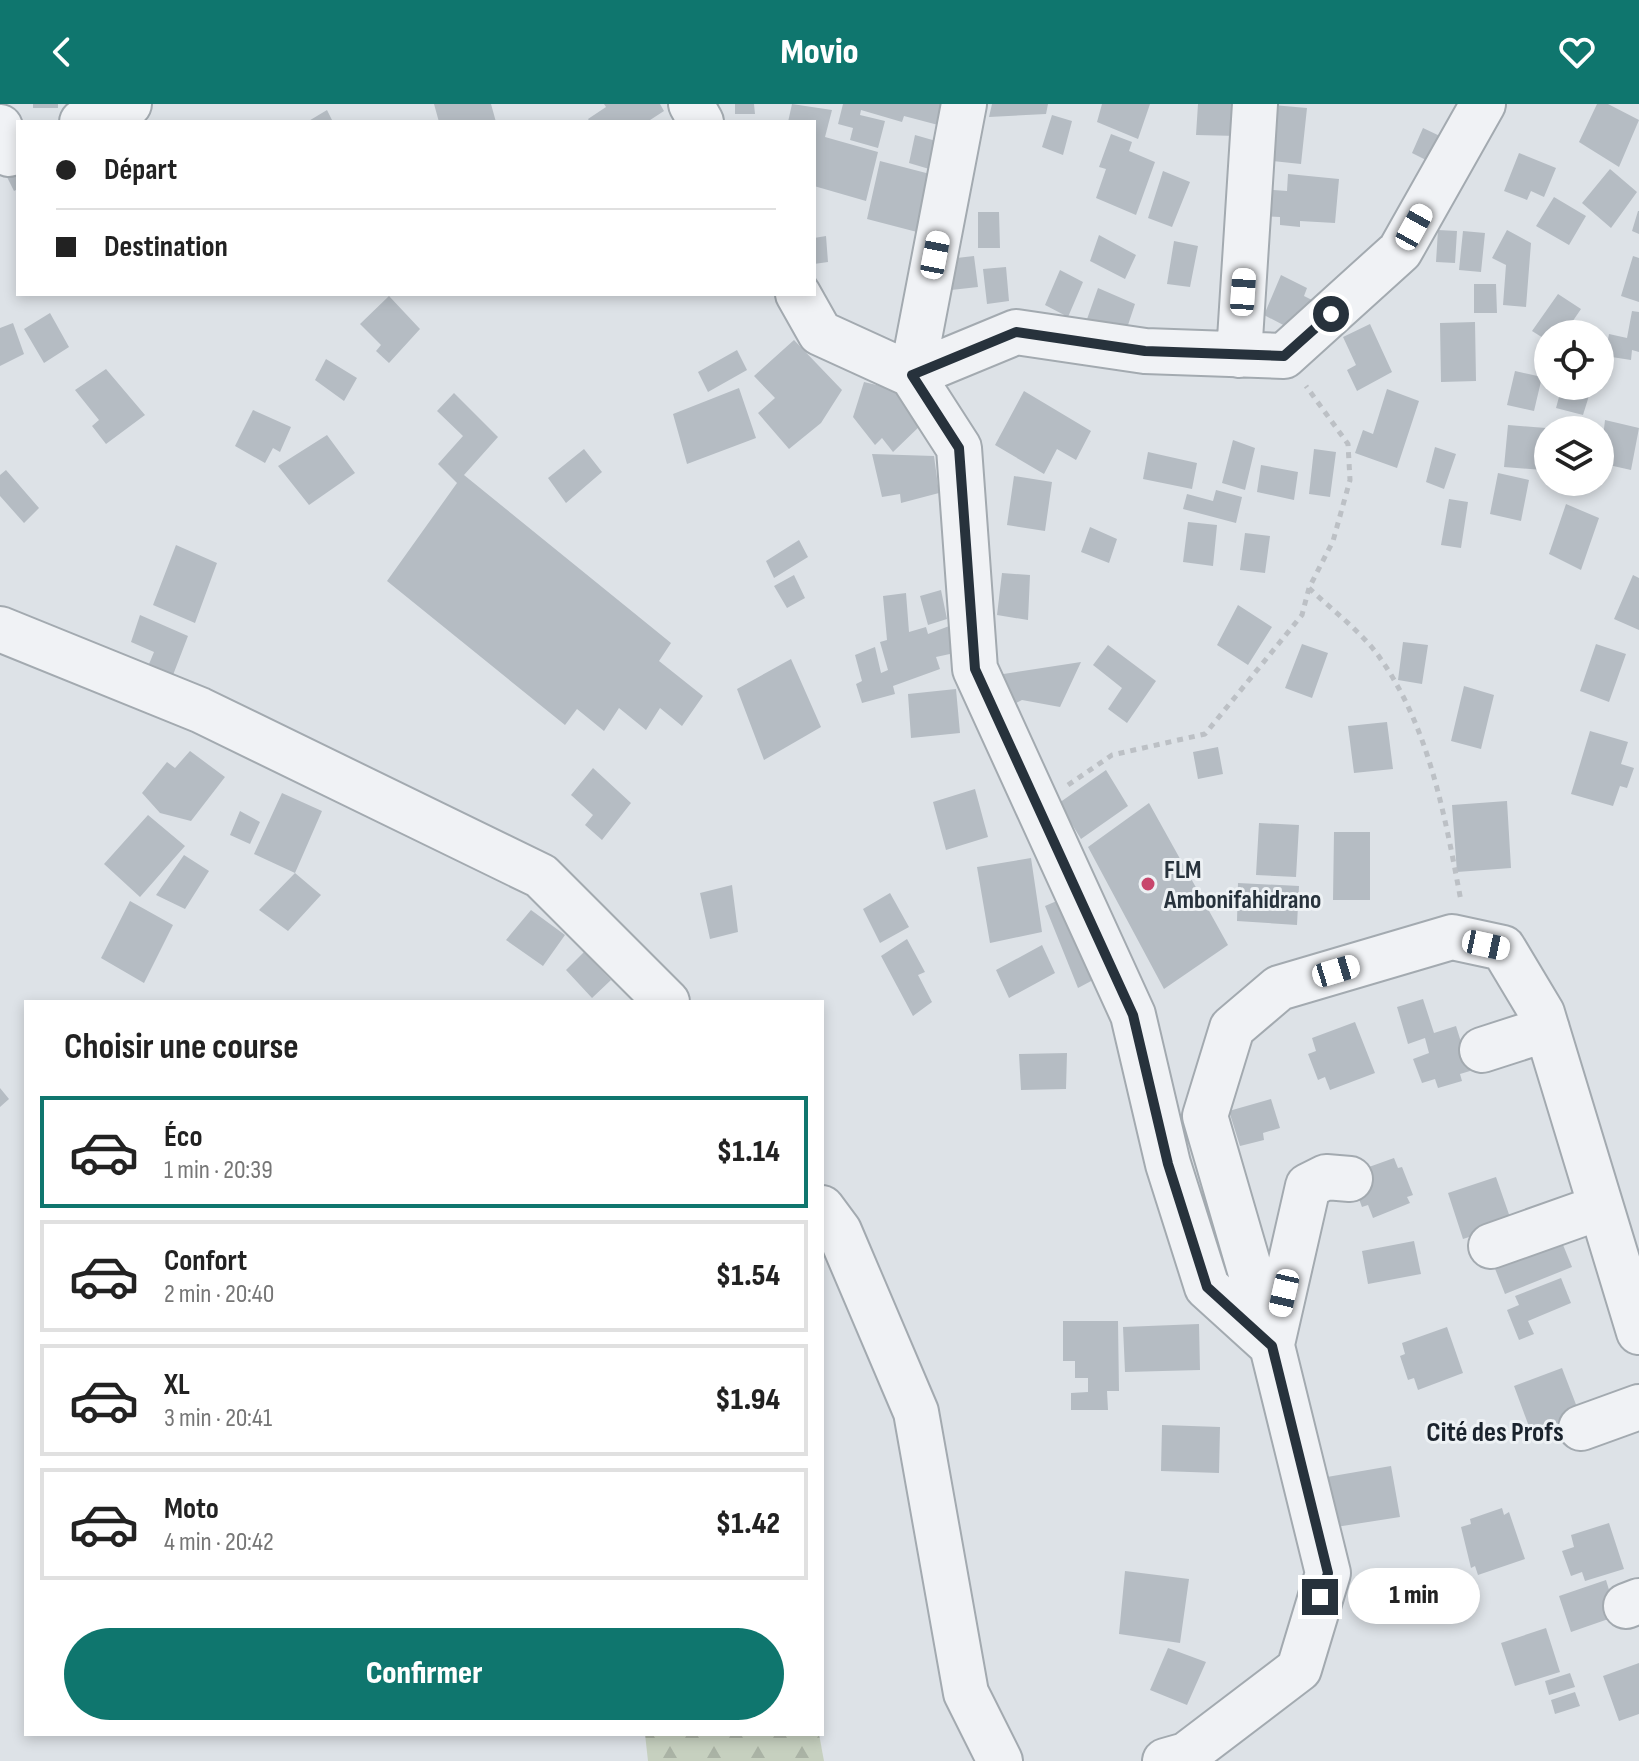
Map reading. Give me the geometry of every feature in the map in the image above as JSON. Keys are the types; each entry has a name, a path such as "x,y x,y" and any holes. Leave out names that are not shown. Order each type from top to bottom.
{"street":[{"path":"87,120 129,104"},
{"path":"912,375 964,104"},
{"path":"1239,355 1255,104"},
{"path":"912,375 1016,332 1145,351 1284,356 1400,251 1483,104"},
{"path":"799,296 820,333 912,375 959,448 975,669 1133,1015 1168,1164 1207,1287 1272,1346"},
{"path":"0,629 200,710 541,876 665,1000"},
{"path":"1165,1761 1186,1755 1299,1669 1328,1573 1272,1346 1205,1116 1232,1028 1279,988 1452,937 1503,948 1542,1013 1639,1332"},
{"path":"1482,1050 1547,1029"},
{"path":"1272,1346 1308,1186 1326,1177 1350,1179"},
{"path":"1491,1246 1601,1207"},
{"path":"824,1211 839,1231 916,1412 966,1693 1000,1761"},
{"path":"1581,1428 1639,1407"}],"path":[{"path":"1037,805 1112,755 1205,734 1302,615 1309,588 1333,541 1346,495 1350,480 1348,444 1284,356"},
{"path":"1309,588 1379,656 1417,724 1446,821 1469,941"}],"green space":[{"path":"645,1736 819,1736 824,1761 648,1761"}],"building":[{"path":"33,104 58,104 58,108 33,108"},
{"path":"434,104 491,104 495,120 438,120"},
{"path":"604,104 660,104 664,111 650,120 589,120 606,107"},
{"path":"735,104 754,104 755,114 735,114"},
{"path":"792,104 832,110 825,137 878,152 866,201 816,187 816,120 788,120"},
{"path":"843,104 947,104 942,126 904,116 902,122 861,110 860,115 885,121 878,148 850,140 853,128 838,124"},
{"path":"992,104 1048,104 1046,114 989,117"},
{"path":"1102,104 1150,104 1138,139 1097,122"},
{"path":"1198,104 1240,104 1238,136 1196,135"},
{"path":"1263,104 1307,108 1301,164 1264,160"},
{"path":"1597,104 1608,104 1639,120 1619,167 1579,142"},
{"path":"327,110 332,120 310,120"},
{"path":"1052,115 1072,121 1063,155 1042,147"},
{"path":"1423,128 1442,137 1432,163 1412,153"},
{"path":"1111,134 1132,142 1129,151 1155,162 1136,215 1096,198 1106,169 1099,167"},
{"path":"915,135 943,143 936,171 909,163"},
{"path":"1519,153 1556,168 1544,197 1531,191 1527,200 1504,191"},
{"path":"880,161 930,174 917,232 867,219"},
{"path":"16,167 16,190 14,191 5,173"},
{"path":"1610,169 1637,192 1611,228 1582,203"},
{"path":"1163,171 1190,182 1172,227 1148,218"},
{"path":"1288,174 1339,179 1335,223 1300,221 1300,227 1280,225 1280,217 1259,216 1261,189 1287,191"},
{"path":"1554,197 1586,216 1569,245 1536,226"},
{"path":"1639,211 1639,234 1632,231"},
{"path":"978,212 999,212 1000,248 978,248"},
{"path":"1438,230 1457,231 1455,263 1436,262"},
{"path":"1507,230 1531,243 1526,307 1503,305 1506,265 1492,258"},
{"path":"1463,231 1485,233 1481,272 1459,270"},
{"path":"1099,235 1136,255 1125,279 1090,261"},
{"path":"826,236 828,262 816,264 816,238"},
{"path":"1174,241 1198,246 1190,287 1167,284"},
{"path":"974,256 978,287 951,290 948,259"},
{"path":"1633,256 1639,258 1639,302 1621,296"},
{"path":"1006,267 1009,301 987,304 983,269"},
{"path":"1060,270 1083,282 1068,317 1045,305"},
{"path":"1281,275 1307,288 1304,296 1312,300 1305,317 1296,313 1289,328 1264,315"},
{"path":"1474,284 1496,284 1497,313 1474,313"},
{"path":"1098,288 1135,304 1127,328 1112,322 1109,332 1086,322"},
{"path":"1558,294 1581,309 1574,320 1540,320"},
{"path":"389,296 420,329 389,363 376,351 381,345 360,324"},
{"path":"1632,311 1639,312 1639,352 1632,350 1631,360 1614,357 1614,335 1627,338"},
{"path":"50,313 69,347 44,363 24,329"},
{"path":"1475,322 1476,381 1441,382 1440,323"},
{"path":"13,323 24,354 0,366 0,328"},
{"path":"1370,324 1392,372 1357,391 1347,370 1356,365 1343,337"},
{"path":"794,340 842,390 821,423 789,449 758,413 775,398 754,376"},
{"path":"737,350 747,370 708,392 698,372"},
{"path":"326,359 357,378 344,401 315,380"},
{"path":"106,369 145,415 106,444 92,426 99,420 75,390"},
{"path":"1515,371 1534,375 1534,400 1537,400 1534,411 1507,405"},
{"path":"864,382 902,391 923,423 893,452 882,438 875,445 853,417"},
{"path":"739,388 756,438 687,464 673,414"},
{"path":"1387,389 1419,401 1397,468 1355,453 1363,430 1373,434"},
{"path":"1024,391 1091,431 1076,460 1057,449 1044,474 995,445"},
{"path":"454,393 498,437 464,475 671,643 659,661 703,696 682,726 660,708 646,730 619,708 604,731 577,709 565,725 387,581 457,483 438,464 463,436 437,411"},
{"path":"1558,400 1588,400 1583,415 1556,408"},
{"path":"253,410 291,427 280,452 273,448 265,463 235,446"},
{"path":"1614,422 1639,428 1631,470 1614,466"},
{"path":"1508,425 1534,427 1534,469 1504,467"},
{"path":"327,435 355,473 309,505 278,466"},
{"path":"1233,440 1255,448 1245,490 1222,483"},
{"path":"1435,447 1456,454 1444,489 1426,482"},
{"path":"584,449 602,472 566,503 548,478"},
{"path":"1314,449 1336,452 1330,497 1309,494"},
{"path":"1148,452 1197,463 1192,489 1143,479"},
{"path":"872,454 934,456 939,493 901,503 900,494 882,497"},
{"path":"1261,465 1298,472 1294,500 1257,492"},
{"path":"6,470 39,508 24,523 0,496 0,475"},
{"path":"1498,473 1529,480 1521,521 1490,514"},
{"path":"1014,476 1052,482 1045,531 1007,525"},
{"path":"1216,490 1242,497 1236,523 1183,509 1187,494 1213,501"},
{"path":"1449,499 1468,502 1461,548 1441,545"},
{"path":"1566,504 1599,518 1581,570 1549,554"},
{"path":"1188,522 1217,525 1213,566 1183,562"},
{"path":"1090,527 1117,539 1109,563 1081,552"},
{"path":"1245,533 1270,536 1265,573 1240,570"},
{"path":"799,540 808,557 774,578 766,561"},
{"path":"176,545 217,563 195,623 153,605"},
{"path":"1002,573 1030,575 1028,620 997,615"},
{"path":"794,575 805,598 787,608 774,586"},
{"path":"1633,575 1639,578 1639,630 1614,619"},
{"path":"941,590 947,619 928,625 920,596"},
{"path":"906,593 909,632 926,627 928,634 952,625 959,652 936,657 940,669 893,686 895,694 862,703 856,684 862,681 855,655 875,647 881,673 888,670 880,642 887,640 883,596"},
{"path":"1238,605 1272,627 1248,665 1217,645"},
{"path":"140,615 188,636 173,675 149,664 154,652 131,642"},
{"path":"1403,642 1428,645 1422,684 1398,680"},
{"path":"1302,644 1328,653 1312,698 1285,688"},
{"path":"1596,644 1626,654 1609,702 1580,691"},
{"path":"1108,645 1156,681 1127,723 1108,709 1122,688 1093,665"},
{"path":"791,659 821,727 764,760 737,689"},
{"path":"1081,662 1060,707 1022,700 1006,708 997,675"},
{"path":"1464,686 1494,695 1481,749 1451,741"},
{"path":"956,689 960,733 911,738 908,694"},
{"path":"1387,722 1393,769 1354,773 1348,726"},
{"path":"1590,731 1628,742 1621,764 1634,768 1627,788 1620,786 1613,806 1571,794"},
{"path":"1218,747 1223,774 1198,779 1193,752"},
{"path":"190,751 225,777 191,821 160,813 142,793 167,762 175,768"},
{"path":"593,768 631,803 602,840 585,825 593,815 571,795"},
{"path":"1106,770 1128,806 1081,839 1059,803"},
{"path":"975,789 988,837 946,850 933,802"},
{"path":"282,793 322,811 295,873 254,854"},
{"path":"1507,801 1511,868 1457,872 1452,805"},
{"path":"1149,803 1228,945 1164,989 1088,847"},
{"path":"240,811 260,822 250,844 230,835"},
{"path":"148,815 185,846 140,897 104,864"},
{"path":"1259,823 1299,825 1296,877 1256,875"},
{"path":"1334,832 1370,832 1370,900 1333,900"},
{"path":"184,855 209,871 185,909 156,895"},
{"path":"1031,858 1042,932 990,943 977,867"},
{"path":"295,873 321,895 288,931 259,910"},
{"path":"1238,883 1299,886 1297,925 1237,921"},
{"path":"732,885 738,932 710,939 700,893"},
{"path":"890,893 909,927 880,943 863,909"},
{"path":"1073,894 1108,972 1078,988 1045,906"},
{"path":"130,901 173,925 144,983 101,958"},
{"path":"531,910 565,935 543,966 506,940"},
{"path":"907,939 925,972 918,975 932,1002 913,1016 881,956"},
{"path":"1042,945 1055,973 1009,998 996,970"},
{"path":"584,952 611,980 592,998 566,970"},
{"path":"1423,999 1434,1033 1456,1026 1470,1071 1460,1074 1462,1081 1438,1088 1435,1079 1422,1083 1413,1059 1429,1053 1425,1038 1408,1044 1397,1007"},
{"path":"1355,1022 1375,1073 1330,1090 1325,1077 1318,1080 1308,1054 1316,1051 1312,1038"},
{"path":"1067,1053 1066,1089 1021,1090 1019,1054"},
{"path":"0,1088 9,1099 0,1107"},
{"path":"1271,1099 1280,1128 1263,1133 1264,1140 1240,1146 1229,1111"},
{"path":"1394,1158 1398,1168 1402,1167 1413,1195 1407,1197 1410,1203 1373,1218 1368,1205 1362,1207 1354,1186 1355,1172"},
{"path":"1496,1177 1512,1223 1463,1239 1448,1193"},
{"path":"1559,1235 1572,1267 1505,1294 1492,1261"},
{"path":"1414,1241 1421,1274 1368,1284 1362,1251"},
{"path":"1561,1278 1571,1303 1528,1321 1534,1334 1519,1340 1507,1310 1519,1305 1515,1296"},
{"path":"1063,1321 1118,1321 1119,1391 1107,1391 1108,1410 1071,1410 1071,1393 1088,1392 1088,1378 1075,1378 1075,1361 1063,1361"},
{"path":"1199,1324 1200,1370 1125,1372 1123,1327"},
{"path":"1447,1327 1463,1373 1418,1390 1414,1378 1408,1380 1400,1356 1405,1354 1402,1343"},
{"path":"1562,1368 1580,1415 1531,1432 1514,1386"},
{"path":"1162,1425 1220,1427 1219,1473 1161,1471"},
{"path":"1391,1466 1400,1517 1336,1527 1327,1477"},
{"path":"1502,1508 1504,1515 1509,1512 1525,1559 1478,1575 1475,1566 1471,1568 1461,1527 1471,1524 1470,1519"},
{"path":"1609,1523 1624,1569 1585,1581 1582,1572 1571,1576 1562,1551 1574,1547 1571,1535"},
{"path":"1125,1571 1189,1579 1180,1643 1119,1634"},
{"path":"1606,1580 1617,1616 1571,1632 1559,1596"},
{"path":"1546,1628 1560,1672 1515,1686 1501,1643"},
{"path":"1168,1648 1206,1662 1187,1705 1150,1690"},
{"path":"1639,1663 1639,1714 1619,1721 1603,1676"},
{"path":"1570,1673 1575,1687 1549,1695 1545,1681"},
{"path":"1575,1692 1580,1706 1555,1714 1551,1700"}],"place":[{"name":"FLM Ambonifahidrano","path":"1148,884"}],"district":[{"name":"Cité des Profs","path":"1495,1431"}],"route":[{"path":"1320,1597 1328,1573 1272,1346 1207,1287 1168,1164 1133,1015 975,669 959,448 912,375 1016,332 1145,351 1284,356 1331,314"}]}
